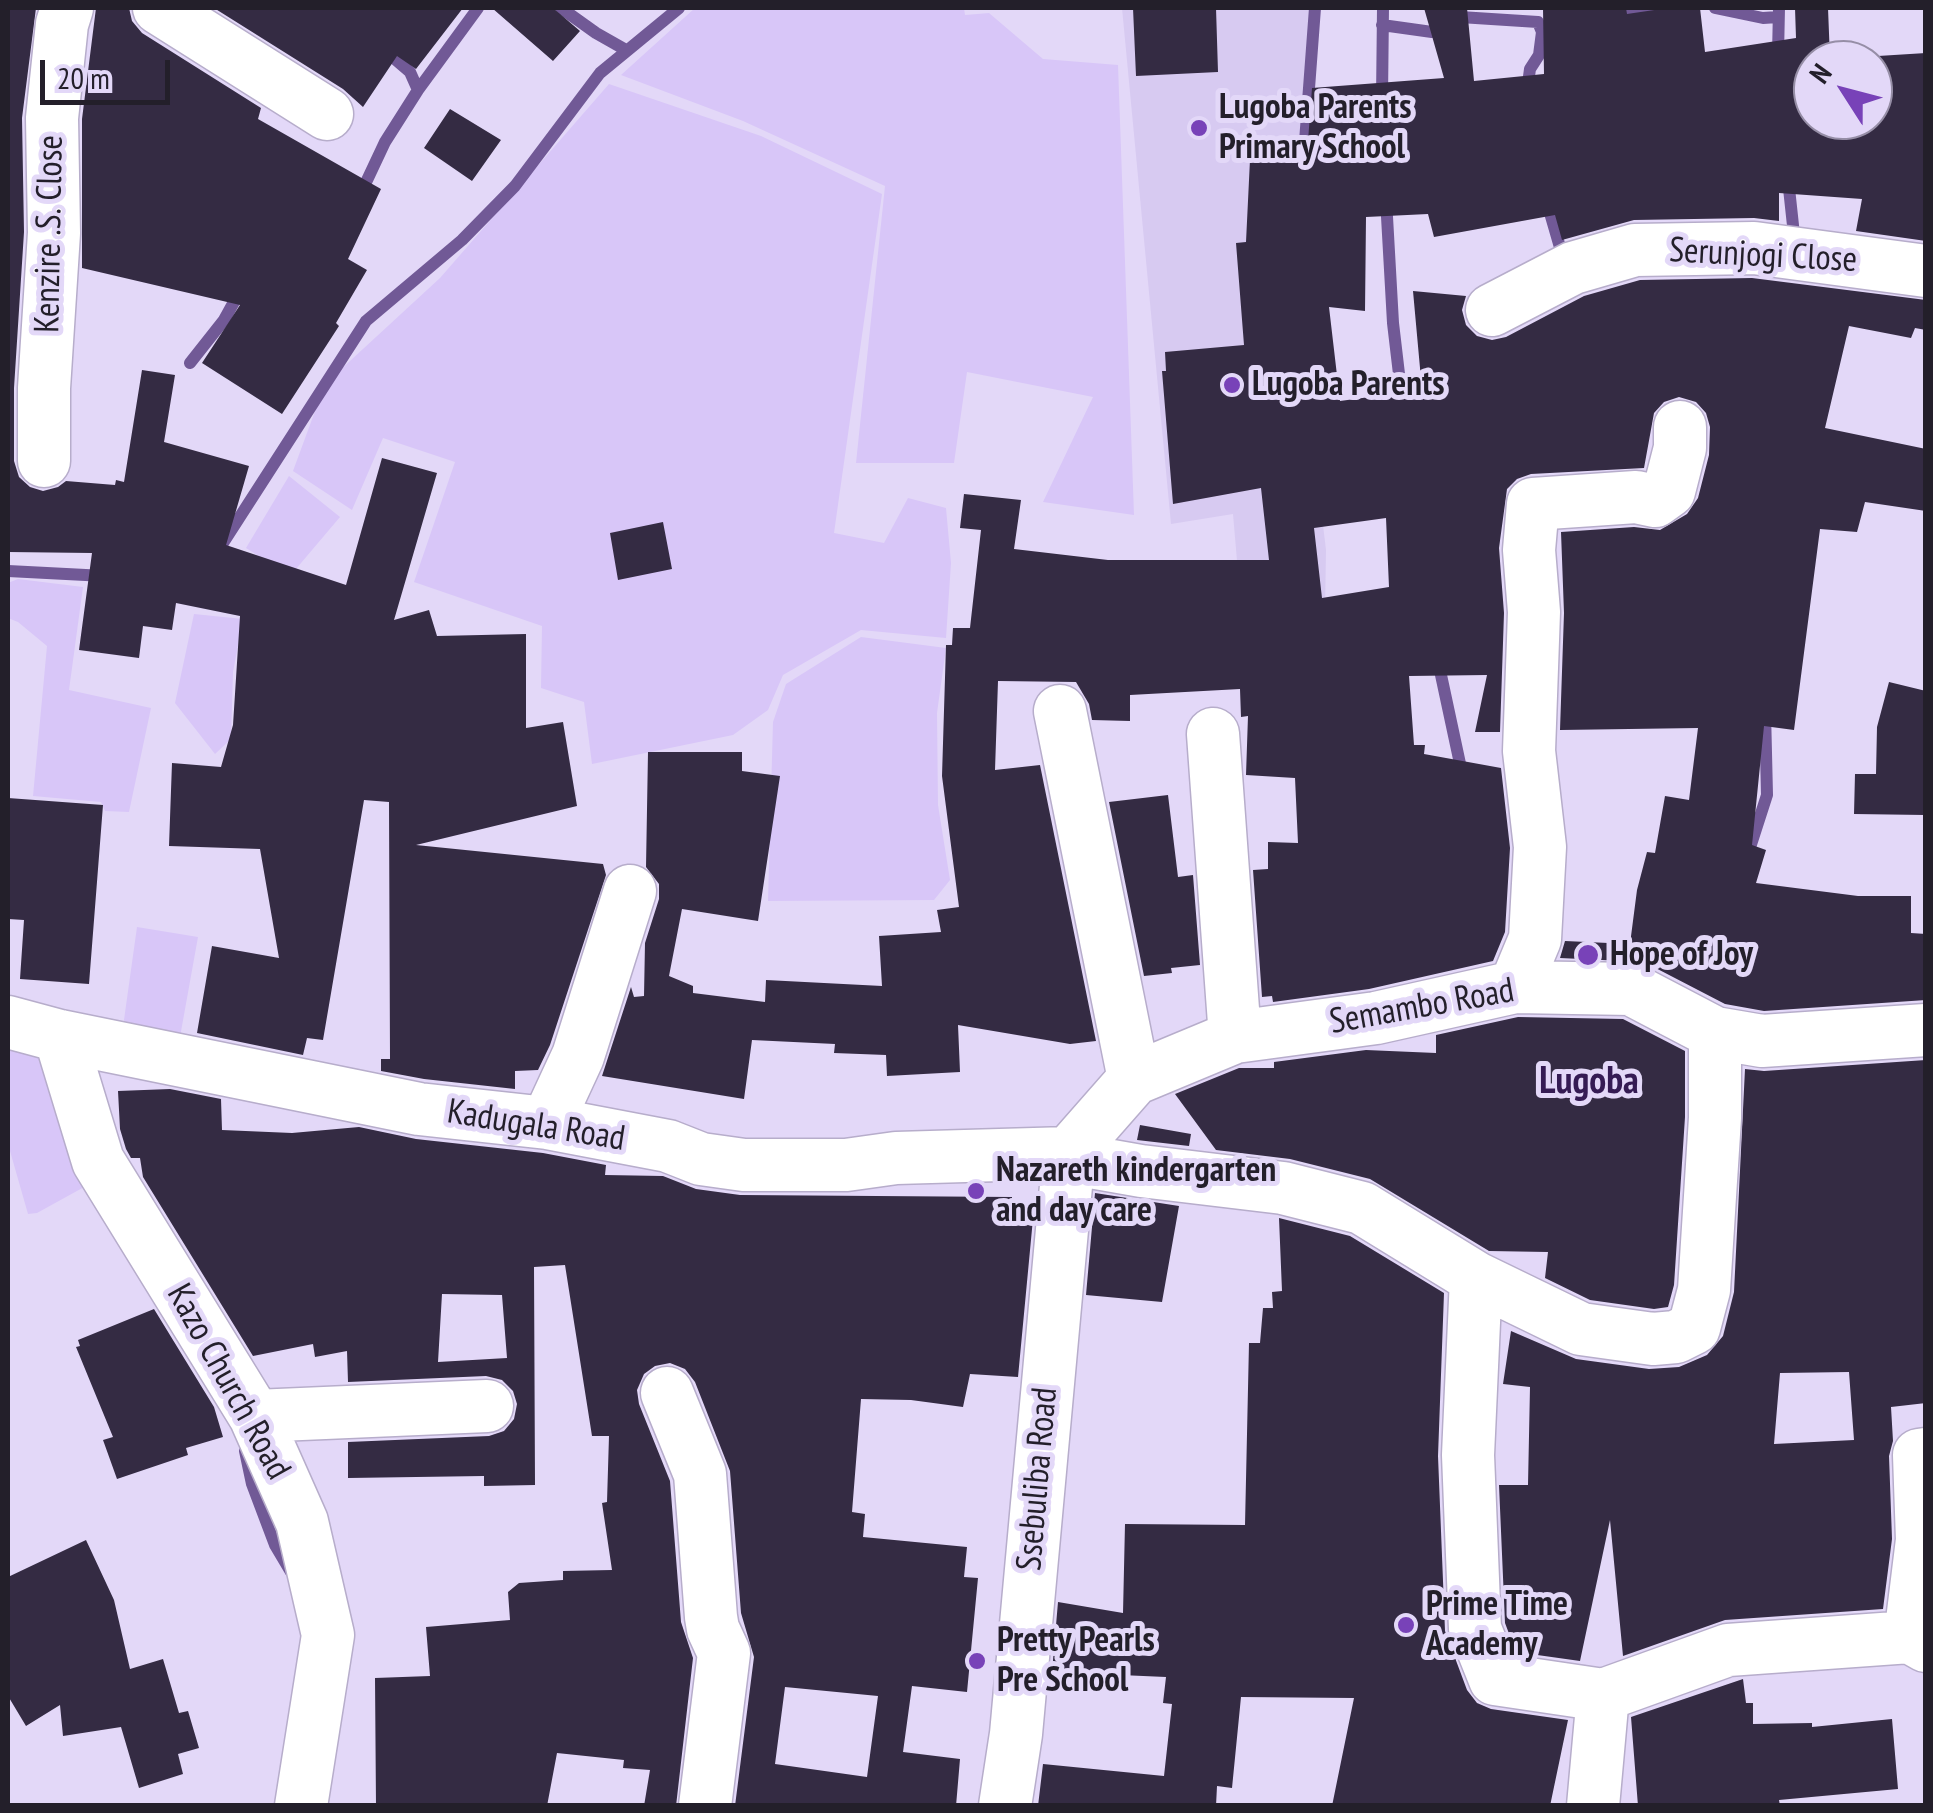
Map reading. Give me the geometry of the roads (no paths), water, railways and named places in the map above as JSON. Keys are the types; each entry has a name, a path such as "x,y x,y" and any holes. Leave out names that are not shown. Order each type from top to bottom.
{"street":[{"name":"Kenzire .S. Close","path":"44,461 44,388 54,233 52,118 67,8"},
{"path":"159,8 327,114"},
{"name":"Serunjogi Close","path":"1492,310 1573,268 1635,250 1754,248 1926,271"},
{"path":"1514,987 1535,939 1540,848 1529,752 1534,612 1529,550 1533,504 1636,497 1654,501 1669,491 1680,448 1680,426"},
{"path":"1060,711 1134,1079"},
{"path":"1212,734 1236,1037"},
{"path":"547,1123 578,1056 630,891"},
{"name":"Semambo Road","path":"1069,1153 1134,1079 1236,1037 1376,1018 1514,987 1631,989 1715,1032 1762,1041 1926,1030"},
{"name":"Kadugala Road","path":"8,1022 419,1109 547,1123 668,1146 700,1159 744,1165 846,1165 896,1158 1069,1153 1090,1162 1283,1188 1362,1208 1476,1278 1581,1329 1653,1338 1676,1337 1694,1328 1704,1290 1715,1118 1715,1032"},
{"name":"Kazo Church Road","path":"60,1036 98,1161 255,1416 302,1522 328,1635 301,1806"},
{"name":"Ssebuliba Road","path":"1005,1806 1016,1734 1069,1153"},
{"path":"1476,1278 1468,1455 1475,1629 1496,1679 1603,1695 1728,1650 1918,1642 1920,1455 1926,1454"},
{"path":"667,1392 700,1474 712,1629 724,1653 705,1806"},
{"path":"255,1416 487,1406"},
{"path":"1592,1806 1603,1695"}],"waterway":[{"path":"361,193 385,142 478,8"},
{"path":"561,8 626,50"},
{"path":"223,543 366,321 462,240 515,186 600,73 679,8"},
{"path":"1304,155 1315,8"},
{"path":"1382,99 1383,8"},
{"path":"1613,13 1654,8"},
{"path":"1715,8 1763,18 1778,17"},
{"path":"1778,55 1779,8"},
{"path":"1382,25 1432,32 1460,17 1538,22 1542,32 1539,55 1530,69 1527,91"},
{"path":"382,48 410,72 418,90"},
{"path":"1788,179 1795,244"},
{"path":"1386,199 1393,323 1403,408"},
{"path":"1546,199 1564,261"},
{"path":"190,363 224,320 240,291"},
{"path":"8,571 105,576"},
{"path":"1438,661 1462,773"},
{"path":"1747,857 1767,795 1765,711"},
{"path":"245,1451 252,1484 275,1545 291,1572"}],"place":[{"name":"Lugoba Parents Primary School","path":"1199,128"},
{"name":"Lugoba Parents","path":"1232,385"},
{"name":"Hope of Joy","path":"1588,955"},
{"name":"Nazareth kindergarten and day care","path":"976,1191"},
{"name":"Prime Time Academy","path":"1406,1625"},
{"name":"Pretty Pearls Pre School","path":"977,1661"}],"district":[{"name":"Lugoba","path":"1589,1082"}]}
